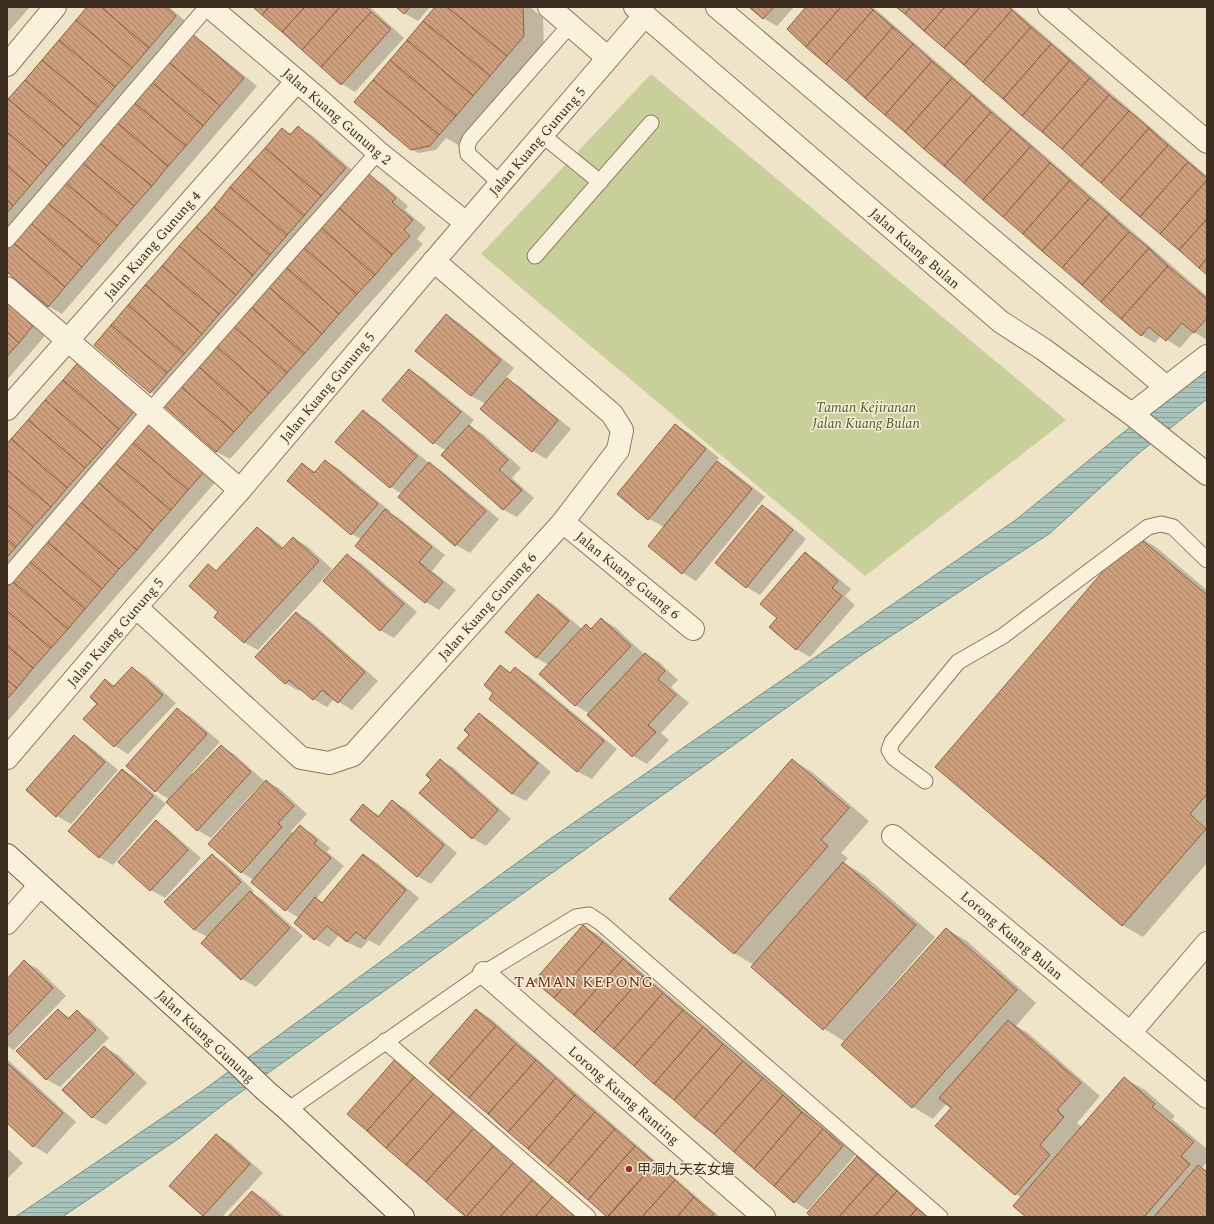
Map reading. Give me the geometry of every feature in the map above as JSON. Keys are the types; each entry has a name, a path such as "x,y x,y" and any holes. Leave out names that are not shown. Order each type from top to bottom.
{"street":[{"path":"7,65 55,7"},
{"name":"Jalan Kuang Gunung 2","path":"209,7 378,152 466,223"},
{"path":"549,7 608,58"},
{"path":"717,7 1166,387"},
{"path":"1050,7 1207,142"},
{"name":"Jalan Kuang Gunung 5","path":"7,758 136,607 240,490 608,58 640,11"},
{"name":"Jalan Kuang Bulan","path":"640,11 1001,322 1043,349 1133,415 1202,469"},
{"name":"Jalan Kuang Gunung 4","path":"7,409 297,81"},
{"name":"Jalan Kuang Gunung 6","path":"136,607 301,758 329,764 353,755 563,522 618,450 622,430 612,414 434,261"},
{"path":"7,288 240,490"},
{"path":"1133,415 1166,387 1207,356"},
{"name":"Jalan Kuang Guang 6","path":"563,522 693,629"},
{"name":"Lorong Kuang Bulan","path":"893,836 1207,1098"},
{"name":"Jalan Kuang Gunung","path":"7,855 288,1110 403,1217"},
{"path":"7,923 40,885"},
{"path":"1130,1033 1207,943"},
{"name":"Lorong Kuang Ranting","path":"484,973 764,1217"}],"lane":[{"path":"7,240 209,7"},
{"path":"500,183 468,154 467,146 470,139 570,25"},
{"path":"535,256 651,123"},
{"path":"542,135 600,182"},
{"path":"7,576 378,152"},
{"path":"925,781 894,758 889,750 892,742 958,662 1003,636 1148,527 1161,524 1173,527 1207,560"},
{"path":"288,1110 484,973 576,917 590,915 940,1217"},
{"path":"385,1041 588,1217"}],"green space":[{"name":"Taman Kejiranan Jalan Kuang Bulan","path":"651,74 1066,420 865,576 481,254"}],"water":[{"path":"1207,368 1207,399 1139,453 1049,534 860,656 231,1099 181,1137 62,1217 15,1217 202,1091 547,841 1017,519 1115,439"}],"building":[{"path":"87,7 101,7 149,48 132,68 76,20"},
{"path":"101,7 166,7 176,16 149,48"},
{"path":"253,7 269,7 262,15"},
{"path":"269,7 305,7 282,32 262,15"},
{"path":"305,7 340,7 302,50 282,32"},
{"path":"340,7 366,7 371,12 321,67 302,50"},
{"path":"396,7 410,7 404,14"},
{"path":"435,7 447,7 507,56 490,76 423,21"},
{"path":"447,7 523,7 524,36 507,56"},
{"path":"749,7 774,7 763,19"},
{"path":"806,7 841,7 806,47 787,29"},
{"path":"841,7 870,7 873,10 826,64 806,47"},
{"path":"896,7 911,7 905,14"},
{"path":"911,7 945,7 924,31 905,14"},
{"path":"945,7 980,7 944,48 924,31"},
{"path":"980,7 1008,7 1012,10 964,65 944,48"},
{"path":"873,10 893,27 846,81 826,64"},
{"path":"1012,10 1031,27 983,82 964,65"},
{"path":"371,12 391,29 341,85 321,67"},
{"path":"76,20 132,68 115,87 59,40"},
{"path":"423,21 490,76 473,96 407,40"},
{"path":"893,27 913,44 865,98 846,81"},
{"path":"1031,27 1051,44 1003,99 983,82"},
{"path":"190,32 244,78 220,106 166,60"},
{"path":"59,40 115,87 98,107 42,60"},
{"path":"407,40 473,96 456,116 390,60"},
{"path":"913,44 932,61 885,115 865,98"},
{"path":"1051,44 1070,60 1022,116 1003,99"},
{"path":"42,60 98,107 81,127 25,80"},
{"path":"166,60 220,106 203,126 149,80"},
{"path":"390,60 456,116 439,135 373,80"},
{"path":"1070,60 1090,78 1042,132 1022,116"},
{"path":"932,61 952,78 905,132 885,115"},
{"path":"952,78 972,95 924,149 905,132"},
{"path":"1090,78 1109,95 1062,149 1042,132"},
{"path":"25,80 81,127 64,146 8,99"},
{"path":"149,80 203,126 186,146 131,100"},
{"path":"373,80 439,135 430,146 411,150 354,102"},
{"path":"972,95 991,112 944,166 924,149"},
{"path":"1109,95 1129,111 1081,166 1062,149"},
{"path":"8,99 64,146 47,166 7,132"},
{"path":"131,100 186,146 168,166 114,120"},
{"path":"1129,111 1149,128 1101,183 1081,166"},
{"path":"991,112 1011,129 964,183 944,166"},
{"path":"114,120 168,166 152,186 97,141"},
{"path":"298,126 346,168 321,196 265,148 282,128 290,135"},
{"path":"1149,128 1168,145 1120,200 1101,183"},
{"path":"1011,129 1031,146 983,200 964,183"},
{"path":"7,132 47,166 30,186 7,166"},
{"path":"97,141 152,186 134,206 80,161"},
{"path":"1168,145 1188,162 1140,217 1120,200"},
{"path":"1031,146 1050,163 1003,217 983,200"},
{"path":"265,148 321,196 304,216 248,167"},
{"path":"80,161 134,206 117,226 63,181"},
{"path":"1188,162 1207,178 1207,180 1160,234 1140,217"},
{"path":"1050,163 1070,180 1023,234 1003,217"},
{"path":"7,166 30,186 13,206 7,200"},
{"path":"248,167 304,216 287,235 230,187"},
{"path":"369,174 396,198 392,202 413,220 404,230 410,236 392,255 339,208"},
{"path":"1070,180 1090,198 1042,251 1023,234"},
{"path":"1207,180 1207,219 1179,250 1160,234"},
{"path":"63,181 117,226 100,246 45,201"},
{"path":"230,187 287,235 270,255 214,207"},
{"path":"1090,198 1109,214 1062,268 1042,251"},
{"path":"7,200 13,206 7,213"},
{"path":"45,201 100,246 82,267 28,221"},
{"path":"214,207 270,255 253,275 196,227"},
{"path":"339,208 392,255 375,275 321,228"},
{"path":"1109,214 1129,232 1082,285 1062,268"},
{"path":"1207,219 1207,258 1199,268 1179,250"},
{"path":"28,221 82,267 65,287 11,241"},
{"path":"196,227 253,275 236,295 179,246"},
{"path":"321,228 375,275 357,294 304,248"},
{"path":"1129,232 1149,248 1101,302 1082,285"},
{"path":"11,241 65,287 48,307 7,272 7,245"},
{"path":"179,246 236,295 219,314 162,266"},
{"path":"304,248 357,294 339,314 286,267"},
{"path":"1149,248 1168,266 1121,319 1101,302"},
{"path":"1207,258 1207,275 1199,268"},
{"path":"162,266 219,314 202,334 145,285"},
{"path":"1168,266 1207,299 1207,318 1194,333 1182,323 1166,341 1149,327 1141,336 1121,319"},
{"path":"286,267 339,314 322,334 269,287"},
{"path":"145,285 202,334 184,354 128,305"},
{"path":"269,287 322,334 304,354 251,307"},
{"path":"7,298 36,322 19,343 7,332"},
{"path":"128,305 184,354 167,373 111,325"},
{"path":"251,307 304,354 287,373 233,326"},
{"path":"446,314 501,360 471,396 415,351"},
{"path":"111,325 167,373 150,393 94,345"},
{"path":"233,326 287,373 269,393 216,346"},
{"path":"7,332 19,343 7,356"},
{"path":"216,346 269,393 251,413 198,366"},
{"path":"80,360 136,409 119,429 63,380"},
{"path":"198,366 251,413 234,432 180,386"},
{"path":"409,369 461,412 433,444 382,400"},
{"path":"507,378 558,420 532,452 480,409"},
{"path":"63,380 119,429 102,449 45,400"},
{"path":"180,386 234,432 216,452 163,405"},
{"path":"45,400 102,449 85,468 28,420"},
{"path":"363,410 417,456 390,488 335,442"},
{"path":"28,420 85,468 67,488 11,439"},
{"path":"149,423 205,471 188,490 132,442"},
{"path":"675,424 706,449 648,520 617,494"},
{"path":"469,425 508,460 499,470 522,490 503,510 441,455"},
{"path":"11,439 67,488 51,507 7,470 7,444"},
{"path":"132,442 188,490 171,510 115,463"},
{"path":"325,460 378,504 351,535 287,481 302,463 314,473"},
{"path":"717,461 752,489 682,574 648,546"},
{"path":"429,462 486,511 455,546 398,497"},
{"path":"115,463 171,510 153,530 98,482"},
{"path":"7,470 51,507 33,527 7,504"},
{"path":"98,482 153,530 137,550 80,502"},
{"path":"80,502 137,550 119,569 64,522"},
{"path":"7,504 33,527 16,547 7,539"},
{"path":"762,505 793,530 746,588 715,563"},
{"path":"385,509 432,547 419,562 443,582 425,603 355,546"},
{"path":"64,522 119,569 102,589 46,541"},
{"path":"257,527 282,549 293,537 319,561 244,643 214,617 218,612 189,586 208,564 216,571"},
{"path":"1135,534 1207,595 1207,794 1190,814 1206,829 1122,926 935,767"},
{"path":"7,539 16,547 7,557"},
{"path":"46,541 102,589 85,609 29,561"},
{"path":"805,552 838,581 832,588 842,596 796,650 769,627 777,618 760,604"},
{"path":"347,554 404,604 380,631 323,581"},
{"path":"29,561 85,609 68,629 12,581"},
{"path":"12,581 68,629 51,648 7,611 7,587"},
{"path":"538,594 569,621 536,658 505,632"},
{"path":"7,611 51,648 33,668 7,646"},
{"path":"296,612 365,672 338,703 322,690 313,700 289,680 285,684 255,657"},
{"path":"601,618 631,646 575,706 539,674 586,624 591,629"},
{"path":"7,646 33,668 17,688 7,680"},
{"path":"645,653 665,671 658,679 676,695 648,725 656,732 632,757 587,715"},
{"path":"500,665 510,673 515,667 604,741 577,772 489,699 493,693 484,685"},
{"path":"132,667 163,695 114,747 83,719 97,704 90,697 105,679 113,687"},
{"path":"7,680 17,688 7,699"},
{"path":"177,708 207,734 155,792 126,766"},
{"path":"479,713 538,763 512,794 457,748 469,735 464,730"},
{"path":"74,735 105,762 56,817 26,790"},
{"path":"221,745 251,772 197,831 166,802"},
{"path":"440,759 498,810 472,839 419,793 431,780 426,775"},
{"path":"792,759 849,808 821,840 828,846 734,954 669,899"},
{"path":"122,769 153,796 99,858 68,831"},
{"path":"266,780 294,806 278,823 282,827 241,873 208,844"},
{"path":"392,800 444,845 417,877 350,820 363,804 378,817"},
{"path":"156,820 188,850 150,891 118,862"},
{"path":"300,825 317,840 314,844 331,858 285,911 251,882"},
{"path":"212,854 241,882 194,930 164,902"},
{"path":"363,854 406,890 365,939 356,932 347,942 327,926 314,940 294,923 315,897 322,903"},
{"path":"843,862 916,925 823,1030 751,967"},
{"path":"250,891 290,928 241,980 201,943"},
{"path":"583,925 603,942 554,998 534,981"},
{"path":"946,928 1017,990 912,1108 841,1045"},
{"path":"603,942 623,959 574,1015 554,998"},
{"path":"623,959 643,976 594,1032 574,1015"},
{"path":"24,960 53,988 7,1036 7,979"},
{"path":"643,976 663,993 614,1049 594,1032"},
{"path":"663,993 683,1010 634,1066 614,1049"},
{"path":"58,1009 68,1019 77,1010 96,1030 46,1080 16,1051"},
{"path":"476,1009 496,1026 448,1080 429,1063"},
{"path":"683,1010 703,1027 654,1084 634,1066"},
{"path":"1008,1020 1081,1083 1057,1110 1064,1117 1040,1145 1050,1155 1015,1195 935,1126 951,1108 939,1098"},
{"path":"496,1026 516,1044 469,1098 448,1080"},
{"path":"703,1027 723,1044 674,1100 654,1084"},
{"path":"516,1044 536,1060 488,1114 469,1098"},
{"path":"723,1044 743,1061 694,1118 674,1100"},
{"path":"104,1046 134,1074 92,1118 62,1090"},
{"path":"397,1057 417,1074 367,1131 347,1114"},
{"path":"536,1060 556,1078 508,1132 488,1114"},
{"path":"743,1061 763,1078 714,1134 694,1118"},
{"path":"7,1063 63,1113 33,1147 7,1123"},
{"path":"417,1074 436,1091 386,1148 367,1131"},
{"path":"1124,1077 1155,1104 1152,1107 1194,1142 1181,1156 1190,1164 1144,1217 1026,1217 1013,1206"},
{"path":"556,1078 575,1095 528,1149 508,1132"},
{"path":"763,1078 783,1095 734,1152 714,1134"},
{"path":"436,1091 456,1109 406,1165 386,1148"},
{"path":"575,1095 595,1112 548,1166 528,1149"},
{"path":"783,1095 802,1112 754,1169 734,1152"},
{"path":"456,1109 476,1126 426,1182 406,1165"},
{"path":"595,1112 615,1129 568,1183 548,1166"},
{"path":"802,1112 823,1129 774,1186 754,1169"},
{"path":"476,1126 496,1143 446,1200 426,1182"},
{"path":"615,1129 635,1146 588,1200 568,1183"},
{"path":"823,1129 843,1146 794,1203 774,1186"},
{"path":"216,1134 250,1164 203,1216 169,1186"},
{"path":"496,1143 516,1160 466,1217 446,1200"},
{"path":"635,1146 655,1163 607,1217 588,1200"},
{"path":"857,1156 877,1174 839,1217 811,1217 807,1213"},
{"path":"516,1160 535,1177 500,1217 466,1217"},
{"path":"655,1163 675,1180 642,1217 608,1217"},
{"path":"1198,1165 1207,1172 1207,1217 1154,1217"},
{"path":"877,1174 897,1191 874,1217 839,1217"},
{"path":"535,1177 555,1194 535,1217 500,1217"},
{"path":"675,1180 694,1197 677,1217 642,1217"},
{"path":"252,1191 281,1217 228,1217"},
{"path":"897,1191 917,1208 910,1217 874,1217"},
{"path":"555,1194 575,1212 570,1217 535,1217"},
{"path":"694,1197 714,1214 712,1217 677,1217"},
{"path":"917,1208 927,1217 910,1217"}],"place":[{"name":"甲洞九天玄女壇","path":"629,1169"}],"district":[{"name":"TAMAN KEPONG","path":"584,982"}]}
